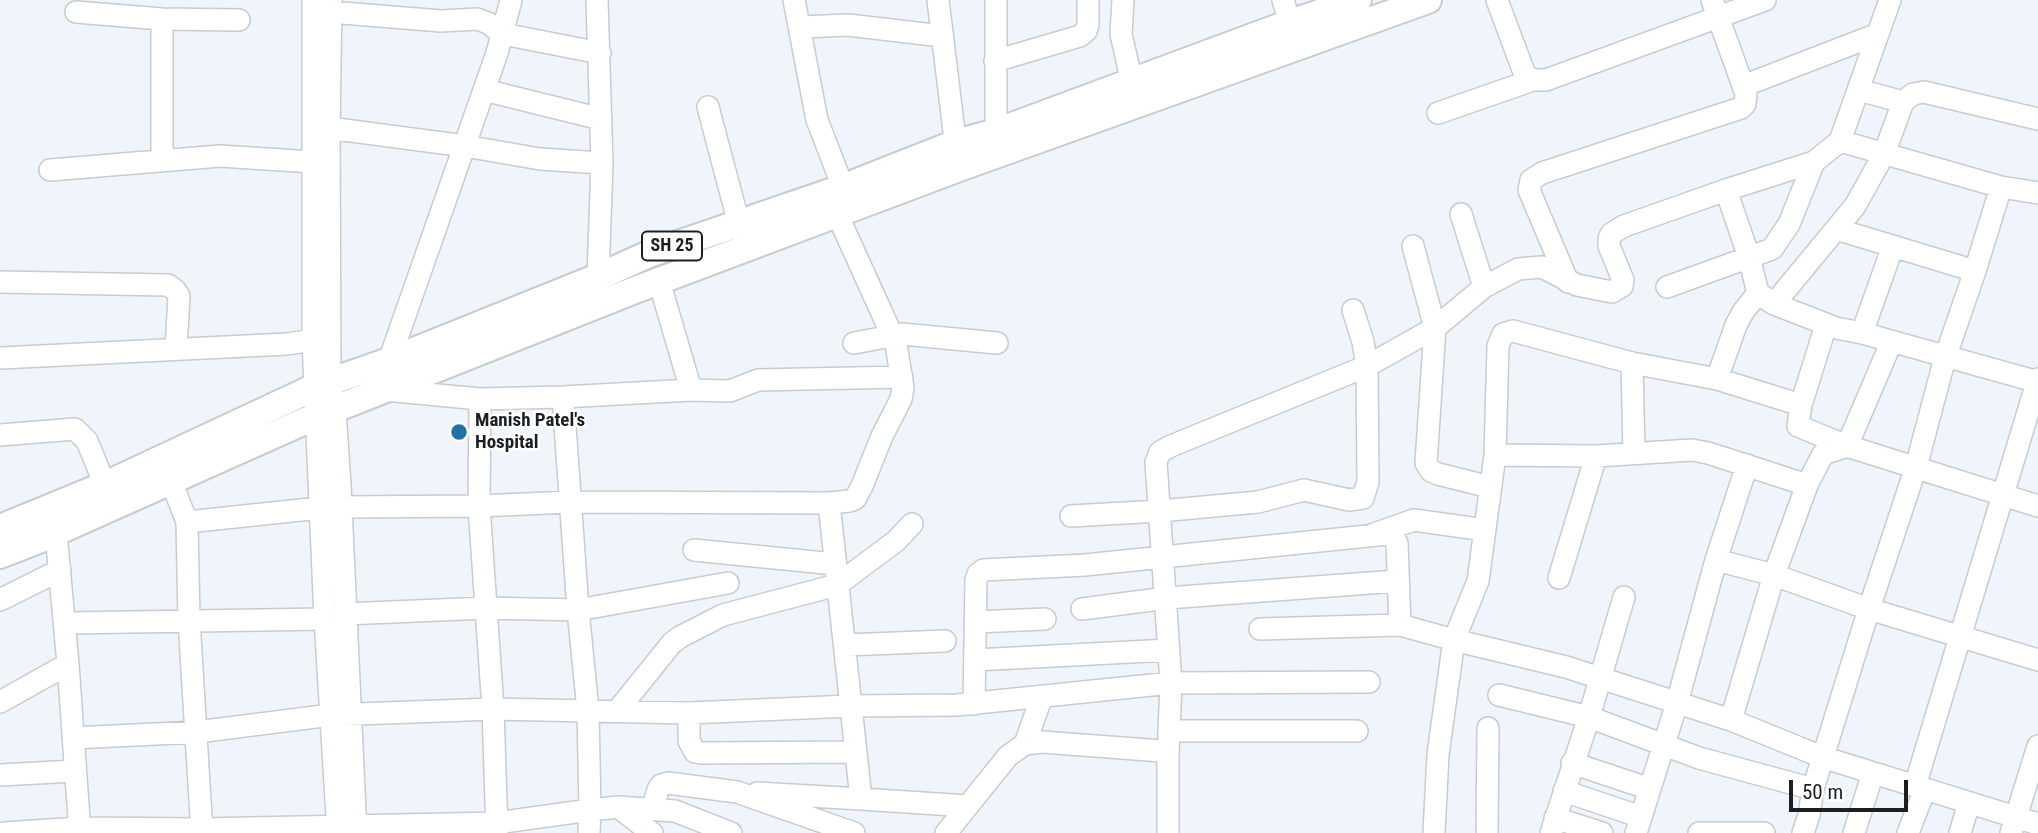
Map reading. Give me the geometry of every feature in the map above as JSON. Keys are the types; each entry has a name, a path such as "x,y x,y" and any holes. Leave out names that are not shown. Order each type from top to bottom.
{"main road":[{"name":"SH 25","path":"0,528 105,485 167,470 323,384 598,277 649,254 739,223 843,204 957,156 996,132 1135,94 1286,11 1358,0"},
{"path":"957,156 1135,94 1428,0"},
{"path":"0,555 56,533 167,470 385,390 659,281 843,204"}],"street":[{"path":"389,360 466,146 503,34 511,0"},
{"path":"597,0 602,163 598,277"},
{"path":"187,522 330,507 571,502 849,502 859,493 882,436 901,399 902,377 896,344 843,204 817,120 794,0"},
{"path":"938,0 957,156"},
{"path":"996,0 996,132"},
{"path":"995,61 1080,36 1088,25 1088,0"},
{"path":"1123,0 1121,34 1135,94"},
{"path":"1497,0 1518,62 1525,75 1533,80"},
{"path":"1438,113 1533,80 1546,80 1716,9 1765,0"},
{"path":"1168,833 1171,683 1167,598 1156,475 1156,462 1160,452 1367,366 1435,328 1484,287 1528,266 1542,267 1568,282 1604,291 1618,290 1623,280 1609,246 1611,234 1624,226 1814,162 1840,141 1889,0"},
{"path":"325,4 441,21 477,19 503,34 600,53"},
{"path":"325,4 329,128 323,384 347,830"},
{"path":"323,384 313,340 313,162 325,4"},
{"path":"1568,282 1529,190 1531,180 1542,173 1741,108 1747,99 1716,9"},
{"path":"76,12 162,19 239,20"},
{"path":"162,19 162,160"},
{"path":"801,27 848,25 942,37"},
{"path":"1743,86 1878,34"},
{"path":"484,90 601,119"},
{"path":"1858,90 1903,102"},
{"path":"1717,379 1743,312 1766,299 1836,229 1855,206 1884,154 1903,102 1913,94 1924,92 2038,119"},
{"path":"708,107 739,223"},
{"path":"329,128 466,146 540,159 602,163"},
{"path":"1840,141 2001,187 2038,193"},
{"path":"50,170 220,156 313,162"},
{"path":"1667,287 1773,249 1789,224 1814,162"},
{"path":"1803,833 1822,757 1916,467 1945,358 2001,187"},
{"path":"1726,190 1766,299 1826,325 2038,381 1960,635 1908,833"},
{"path":"1461,214 1484,287"},
{"path":"1836,229 1975,271"},
{"path":"1413,246 1435,328 1426,463 1431,471 1438,474 1490,487"},
{"path":"1861,333 1893,246"},
{"path":"659,281 691,390"},
{"path":"0,282 168,285 179,296 176,349"},
{"path":"1071,516 1258,502 1304,490 1349,500 1363,498 1368,482 1367,366 1353,310"},
{"path":"1826,325 1801,405 1798,426 1847,446 2038,506"},
{"path":"1434,833 1438,754 1454,639 1478,581 1495,455 1498,346 1503,334 1513,331 1632,363 1717,379 1801,405"},
{"path":"854,343 902,334 997,343"},
{"path":"0,358 287,344 313,340"},
{"path":"1731,720 1774,575 1807,485 1823,454 1847,446 1891,343"},
{"path":"1632,363 1633,453"},
{"path":"385,390 480,399 563,397 691,390 730,391 758,380 902,377"},
{"path":"563,397 588,710 589,833"},
{"path":"480,399 479,506 497,828"},
{"path":"0,435 75,429 88,441 105,485"},
{"path":"1495,455 1595,456 1692,450 1807,485"},
{"path":"1559,578 1595,456"},
{"path":"1564,791 1638,825 1677,703 1716,560 1747,465"},
{"path":"167,470 187,522 189,620 202,831"},
{"path":"829,503 846,645 860,799"},
{"path":"1372,535 1414,520 1485,530"},
{"path":"618,710 672,643 680,637 723,615 836,574 896,541 912,524"},
{"path":"56,533 66,623 80,830"},
{"path":"974,704 976,580 978,573 983,570 1085,565 1387,534 1397,543 1400,625"},
{"path":"694,550 836,574"},
{"path":"1716,560 1774,575 1869,609 2038,660"},
{"path":"0,600 61,570"},
{"path":"1082,609 1167,598 1397,581"},
{"path":"66,623 335,616 486,608 578,610 728,583"},
{"path":"1602,833 1553,826 1589,717 1624,597"},
{"path":"975,622 1045,619"},
{"path":"1260,629 1400,625 1566,667 1731,720 1822,757 1969,803 2013,825 2038,824"},
{"path":"846,645 945,641"},
{"path":"975,660 1169,650"},
{"path":"0,702 68,664"},
{"path":"74,738 197,732 340,716 492,709 689,713 974,704 1171,683 1369,682"},
{"path":"1499,695 1589,717 1699,758 1813,789"},
{"path":"946,833 1009,757 1025,744 1042,696"},
{"path":"689,713 689,741 695,752 854,752"},
{"path":"1487,833 1488,728"},
{"path":"1169,732 1357,730"},
{"path":"1025,744 1042,742 1162,751 1168,755"},
{"path":"2013,825 2038,746"},
{"path":"1572,763 1650,789"},
{"path":"0,775 74,771"},
{"path":"1854,833 1873,773"},
{"path":"652,809 661,785 668,783 737,792 968,806"},
{"path":"737,792 805,826 854,833"},
{"path":"805,826 814,796"},
{"path":"1960,833 1969,803"},
{"path":"618,807 652,833"},
{"path":"4,833 80,830 497,828 618,807 675,811 731,833"},
{"path":"1699,833 1764,833"}],"place":[{"name":"Manish Patel's Hospital","path":"459,432"}]}
